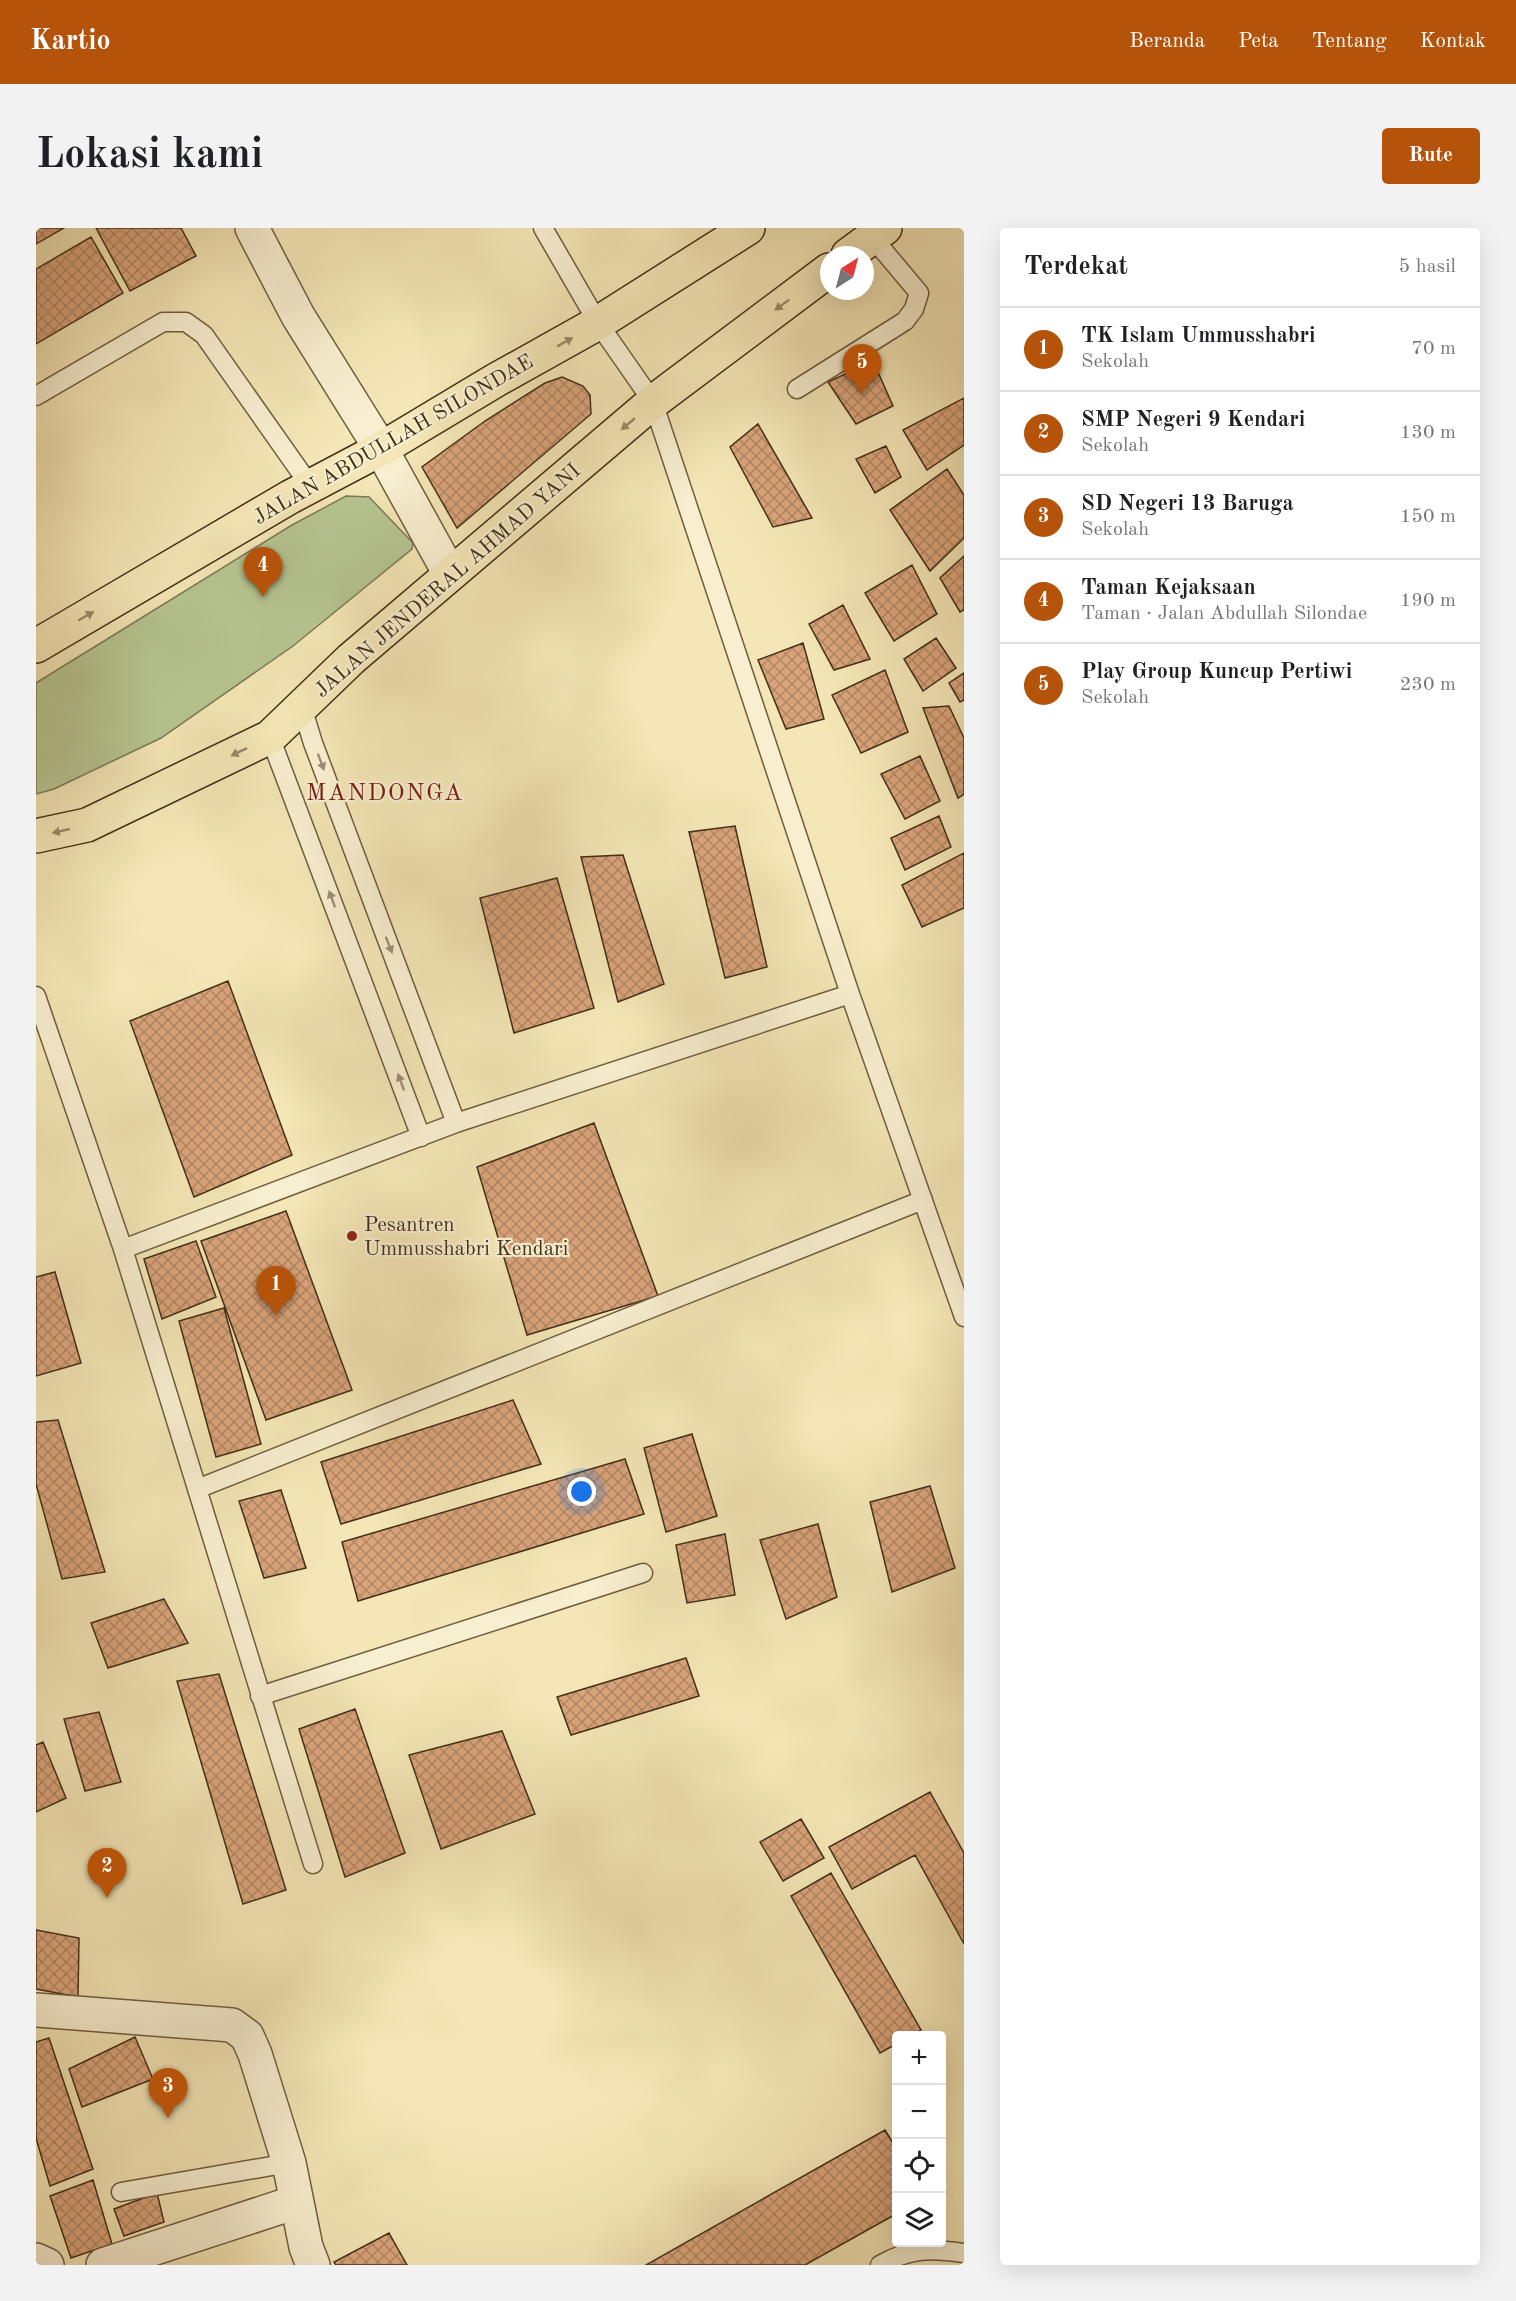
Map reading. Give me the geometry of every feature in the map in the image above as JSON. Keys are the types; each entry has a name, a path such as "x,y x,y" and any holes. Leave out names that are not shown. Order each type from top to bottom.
{"highway":[{"name":"JALAN ABDULLAH SILONDAE","path":"36,646 598,323 748,228"},
{"name":"JALAN JENDERAL AHMAD YANI","path":"36,836 87,825 270,737 351,659 653,402 820,277"}],"street":[{"path":"252,228 298,316 381,449 450,574"},
{"path":"36,2010 232,2025 247,2036 255,2054 288,2163 306,2247 313,2265"},
{"path":"103,2265 296,2202"},
{"path":"36,2260 47,2265"}],"lane":[{"path":"543,228 598,323 653,402 850,994 964,1317"},
{"path":"798,388 905,321 914,309 919,293 869,240"},
{"path":"36,396 163,322 186,322 204,335 311,487"},
{"path":"302,707 313,743 456,1123"},
{"path":"270,737 421,1137"},
{"path":"123,1249 456,1123 850,994"},
{"path":"36,996 123,1249 313,1864"},
{"path":"197,1489 923,1200"},
{"path":"260,1696 643,1573"},
{"path":"121,2192 288,2163"},
{"path":"880,2265 900,2254 933,2248 964,2253"}],"green space":[{"path":"346,496 369,497 413,543 412,549 293,646 161,738 54,789 36,794 36,683 292,525"}],"building":[{"path":"36,228 64,228 36,244"},
{"path":"96,228 181,228 196,256 130,291"},
{"path":"91,237 123,293 36,344 36,269"},
{"path":"873,361 893,406 856,424 828,382"},
{"path":"562,377 583,386 590,395 591,414 457,528 422,467 485,421 545,383"},
{"path":"964,398 964,445 927,470 903,430"},
{"path":"758,424 812,518 773,527 730,447"},
{"path":"886,446 901,477 875,493 856,459"},
{"path":"947,469 964,495 964,538 930,571 890,510"},
{"path":"964,556 964,610 960,612 940,578"},
{"path":"912,565 937,614 894,641 865,593"},
{"path":"843,605 870,659 834,670 809,624"},
{"path":"936,638 956,668 923,691 904,659"},
{"path":"803,643 824,719 786,729 758,660"},
{"path":"885,670 908,732 861,753 832,695"},
{"path":"964,673 964,700 960,702 949,683"},
{"path":"949,706 964,738 964,794 958,798 923,708"},
{"path":"920,756 940,801 905,819 881,774"},
{"path":"939,816 951,847 905,870 891,838"},
{"path":"735,826 767,967 725,978 689,832"},
{"path":"964,853 964,908 922,927 902,885"},
{"path":"623,855 664,984 618,1002 581,857"},
{"path":"557,878 594,1008 514,1033 480,898"},
{"path":"228,981 292,1155 194,1197 130,1021"},
{"path":"594,1123 658,1296 527,1335 477,1167"},
{"path":"286,1211 352,1390 266,1420 201,1241"},
{"path":"196,1241 216,1297 162,1319 144,1259"},
{"path":"55,1272 81,1363 36,1376 36,1277"},
{"path":"224,1308 261,1444 216,1457 179,1321"},
{"path":"513,1400 541,1464 341,1524 321,1462"},
{"path":"58,1420 105,1572 62,1579 36,1484 36,1422"},
{"path":"692,1434 717,1516 666,1532 644,1448"},
{"path":"625,1459 644,1514 358,1601 342,1542"},
{"path":"930,1486 955,1568 892,1592 870,1502"},
{"path":"281,1490 306,1568 264,1578 239,1501"},
{"path":"818,1524 837,1597 786,1619 760,1540"},
{"path":"725,1534 735,1595 687,1603 676,1545"},
{"path":"164,1599 188,1643 108,1668 91,1623"},
{"path":"686,1658 699,1696 571,1735 557,1697"},
{"path":"219,1674 286,1890 243,1904 177,1681"},
{"path":"355,1709 405,1853 345,1877 299,1729"},
{"path":"99,1712 121,1782 85,1791 64,1719"},
{"path":"502,1731 535,1814 441,1849 409,1755"},
{"path":"43,1742 66,1798 36,1812 36,1745"},
{"path":"930,1792 964,1853 964,1944 915,1855 852,1889 829,1847"},
{"path":"801,1819 824,1858 783,1881 760,1842"},
{"path":"831,1873 921,2030 892,2031 892,2046 880,2053 791,1896"},
{"path":"36,1930 79,1938 78,1997 36,1989"},
{"path":"135,2037 153,2079 82,2107 69,2069"},
{"path":"49,2038 93,2169 50,2186 36,2138 36,2042"},
{"path":"885,2130 892,2141 892,2216 805,2265 646,2265"},
{"path":"93,2180 112,2244 71,2258 50,2196"},
{"path":"157,2193 164,2222 124,2236 114,2209"},
{"path":"389,2233 407,2265 336,2265 334,2262"}],"place":[{"name":"Play Group Kuncup Pertiwi","path":"862,394"},
{"name":"Taman Kejaksaan","path":"263,597"},
{"name":"Pesantren Ummusshabri Kendari","path":"352,1236"},
{"name":"TK Islam Ummusshabri","path":"276,1316"},
{"name":"SMP Negeri 9 Kendari","path":"107,1898"},
{"name":"SD Negeri 13 Baruga","path":"168,2118"}],"district":[{"name":"MANDONGA","path":"385,792"}]}
